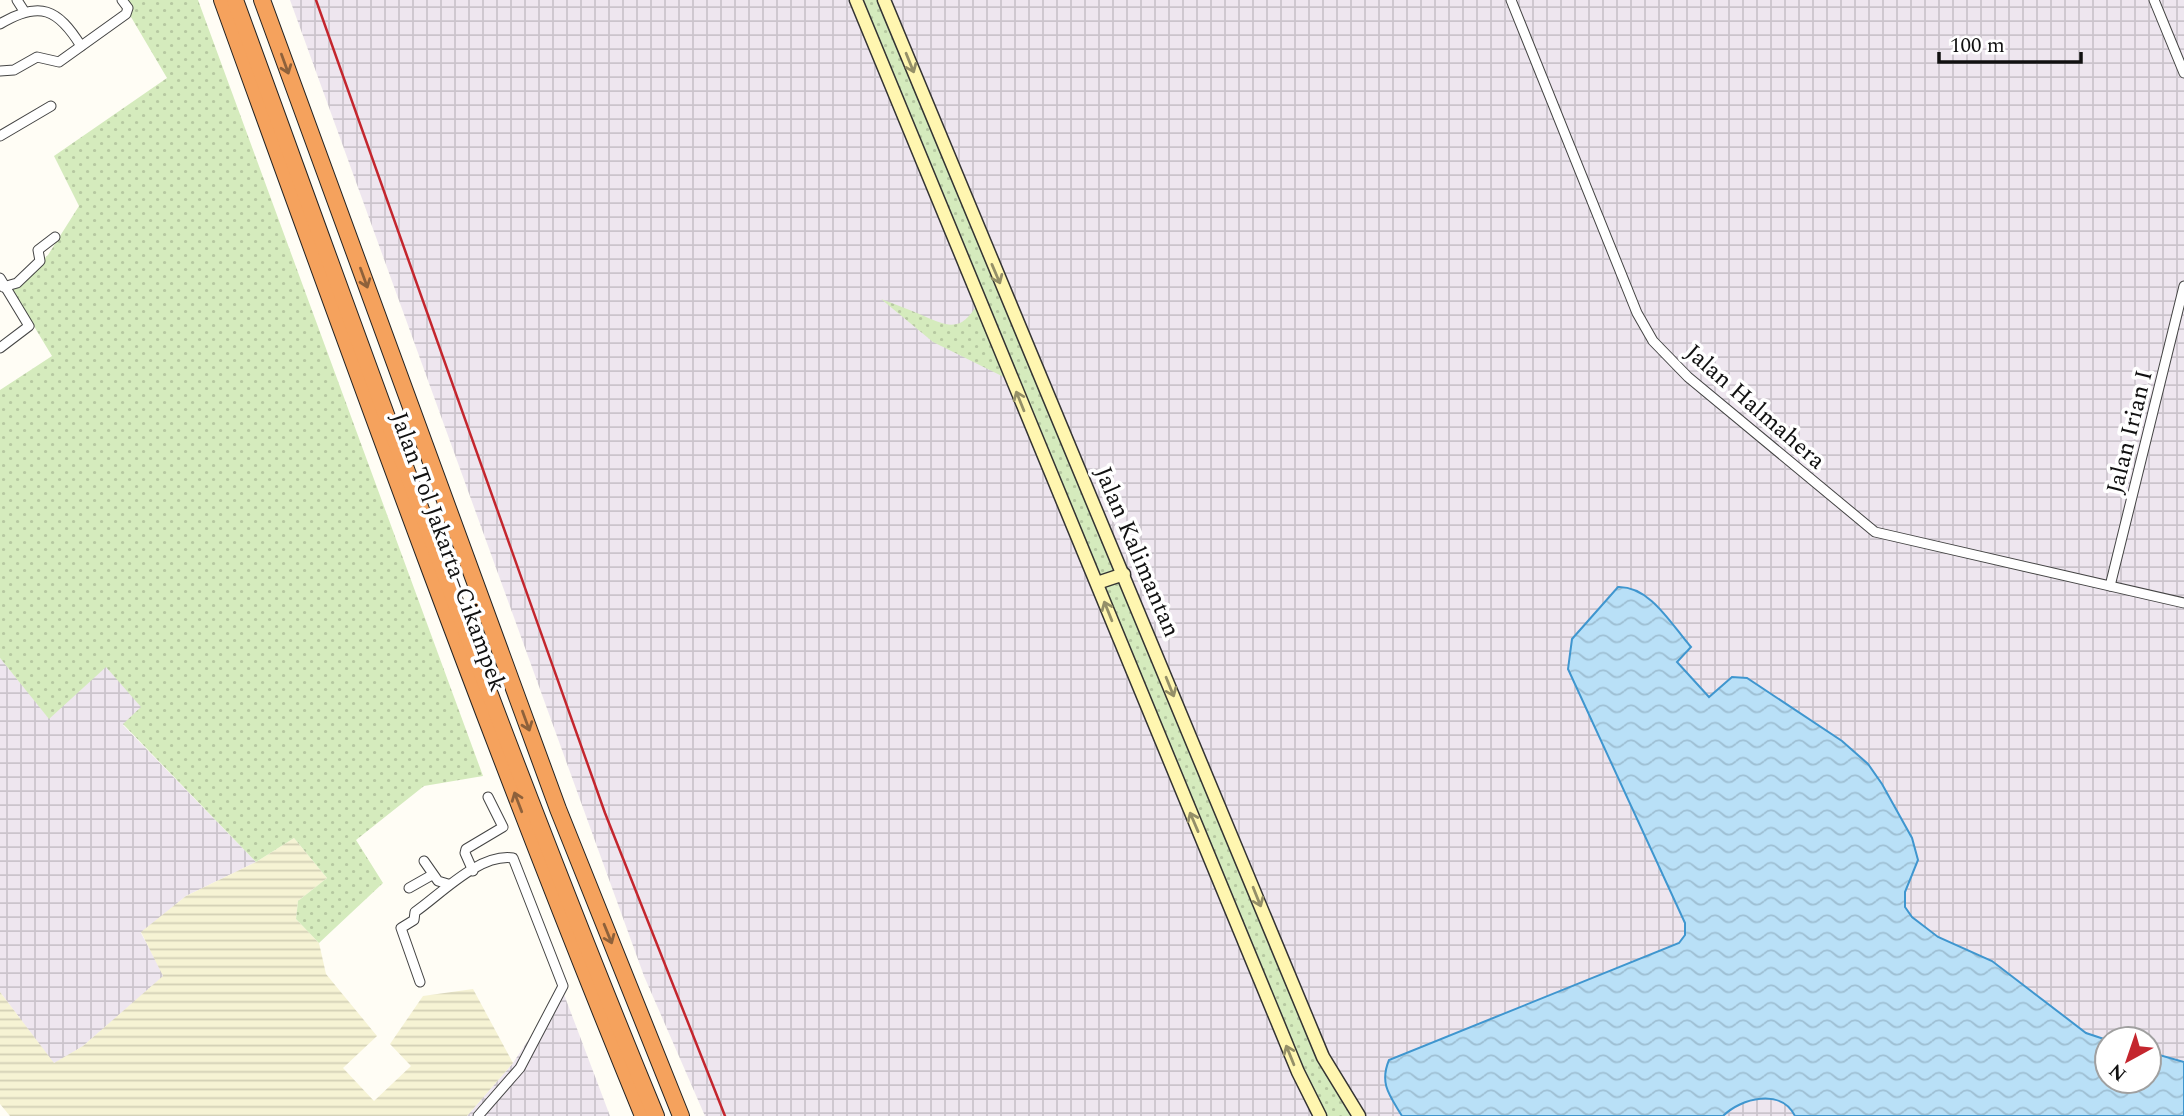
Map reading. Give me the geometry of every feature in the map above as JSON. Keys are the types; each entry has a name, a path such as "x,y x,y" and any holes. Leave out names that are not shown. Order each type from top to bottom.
{"highway":[{"name":"Jalan Tol Jakarta–Cikampek","path":"222,0 425,557 522,813 643,1116"},
{"path":"235,0 446,577 601,983 656,1116"},
{"path":"245,0 513,730 665,1116"},
{"name":"Jalan Tol Jakarta–Cikampek","path":"262,0 558,809 681,1116"}],"street":[{"path":"18,0 24,10"},
{"path":"0,71 14,71 37,57 59,62 126,14 128,8 122,0"},
{"name":"Jalan Kalimantan","path":"856,0 1298,1072 1320,1116"},
{"name":"Jalan Kalimantan","path":"884,0 1323,1057 1359,1116"},
{"name":"Jalan Halmahera","path":"1511,0 1637,313 1653,341 1667,358 1844,509 1875,532 2184,603"},
{"path":"2154,0 2184,73"},
{"path":"0,24 24,10 47,8 59,15 81,46"},
{"path":"0,136 51,106"},
{"path":"2,284 17,284 40,261 38,250 55,237"},
{"path":"0,348 29,326 2,284"},
{"name":"Jalan Irian I","path":"2110,586 2184,286"},
{"path":"1097,583 1124,574"},
{"path":"473,870 465,853 466,849 503,827 488,797"},
{"path":"420,982 400,929 414,919 415,912 437,897 448,884 492,861 513,858 563,986 520,1068 478,1116"},
{"path":"424,861 438,881 448,884"},
{"path":"409,888 432,875"}],"shaded area":[{"path":"290,0 2184,0 2184,1116 705,1116 644,976"},
{"path":"0,658 49,718 106,666 142,707 123,725 256,862 186,896 141,933 164,976 83,1046 54,1064 0,992"},
{"path":"294,838 327,878 298,901 296,919 319,943 326,974 377,1036 343,1068 374,1101 411,1066 390,1044 423,996 473,989 513,1063 467,1116 10,1116 0,1104 0,992 54,1063 83,1046 163,976 141,932 186,896 256,862"},
{"path":"562,989 610,1116 467,1116 513,1063"}],"green space":[{"path":"121,0 198,0 483,776 424,786 356,840 383,883 319,943 296,919 298,901 327,878 294,838 256,862 123,724 141,707 106,667 49,719 0,658 0,390 52,356 12,290 48,255 79,206 54,156 167,78"},
{"path":"856,0 884,0 1323,1057 1359,1116 1320,1116 1012,381 933,342 881,299 949,325 962,322 979,301"}],"water":[{"path":"1618,587 1630,588 1650,599 1691,647 1677,662 1709,697 1732,677 1747,678 1842,741 1868,764 1912,838 1918,860 1905,892 1905,907 1912,917 1938,937 1992,961 2086,1033 2093,1035 2093,1095 2163,1095 2163,1056 2184,1062 2184,1116 1795,1116 1789,1107 1780,1102 1760,1099 1740,1104 1723,1116 1402,1116 1386,1083 1389,1060 1679,943 1685,935 1685,923 1568,669 1572,639"}],"railway":[{"path":"316,0 605,813 725,1116"}]}
